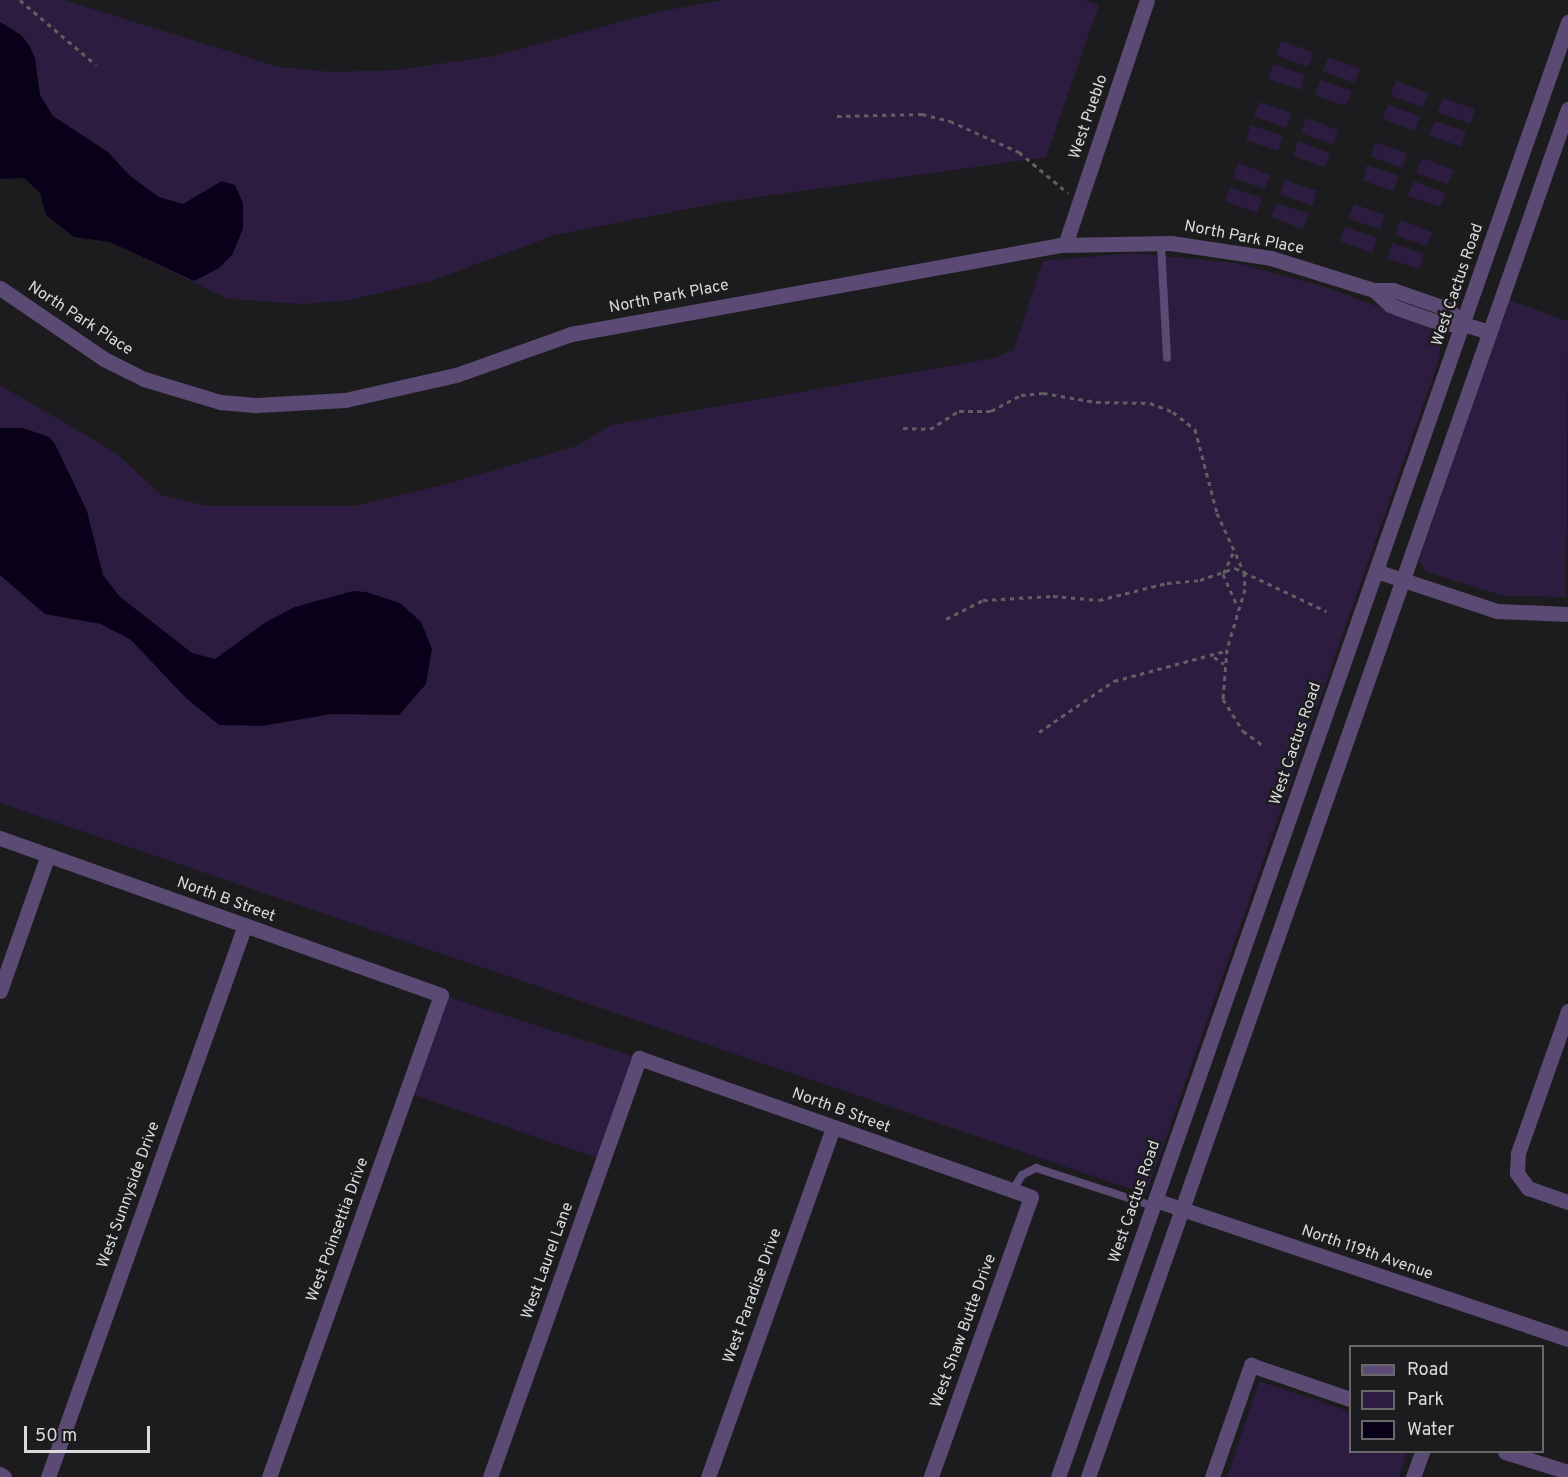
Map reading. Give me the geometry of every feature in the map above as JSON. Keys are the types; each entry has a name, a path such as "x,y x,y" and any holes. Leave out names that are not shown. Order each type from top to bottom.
{"street":[{"name":"West Pueblo","path":"1065,245 1147,0"},
{"name":"West Cactus Road","path":"1058,1477 1568,22"},
{"path":"1088,1477 1568,109"},
{"name":"North Park Place","path":"0,288 104,359 144,379 220,402 256,405 345,400 456,375 571,334 1065,245 1161,244 1271,258 1374,290 1393,290 1448,309 1463,324 1490,332"},
{"path":"1376,571 1497,611 1568,614"},
{"name":"North B Street","path":"0,838 441,995"},
{"path":"0,991 48,855"},
{"name":"West Sunnyside Drive","path":"48,1477 245,925"},
{"name":"West Poinsettia Drive","path":"269,1477 441,995"},
{"path":"1568,1011 1518,1154 1517,1173 1528,1188 1568,1202"},
{"name":"North B Street","path":"639,1058 1031,1197"},
{"name":"West Laurel Lane","path":"490,1477 639,1058"},
{"name":"West Paradise Drive","path":"708,1477 833,1127"},
{"name":"West Shaw Butte Drive","path":"931,1477 1031,1197"},
{"name":"North 119th Avenue","path":"1154,1203 1182,1210 1568,1339"},
{"path":"1212,1477 1251,1365 1349,1399"},
{"path":"1413,1477 1422,1453"},
{"path":"1508,1453 1568,1472"},
{"path":"0,1474 4,1477"}],"lane":[{"path":"1161,244 1167,358"},
{"path":"1012,1191 1022,1175 1035,1168 1154,1203"}],"path":[{"path":"20,0 96,64"},
{"path":"837,116 922,114 950,122 1019,152 1080,201"},
{"path":"903,428 930,429 959,411 990,411 1021,395 1150,403 1173,412 1195,429 1216,513 1244,572 1245,589 1238,607 1224,664 1223,699 1244,731 1264,746"},
{"path":"1233,553 1223,574 1238,607"},
{"path":"946,619 983,600 1053,596 1099,600 1223,574 1235,568 1326,611"},
{"path":"1039,732 1114,681 1213,657 1227,649"},
{"path":"1213,657 1224,664"}],"green space":[{"path":"0,0 64,0 279,67 331,72 398,70 494,56 657,12 723,0 1083,0 1099,5 1046,157 723,202 555,235 431,281 349,300 303,304 228,299 110,242 74,237 46,215 40,193 24,178 0,179"},
{"path":"1281,41 1313,52 1308,67 1276,55"},
{"path":"1328,57 1360,69 1355,83 1323,72"},
{"path":"1273,64 1305,75 1300,90 1268,79"},
{"path":"1320,80 1352,91 1346,106 1315,95"},
{"path":"1396,81 1428,93 1423,107 1391,96"},
{"path":"1443,98 1475,109 1470,124 1438,112"},
{"path":"1260,102 1292,113 1286,128 1254,116"},
{"path":"1388,105 1420,116 1415,131 1383,119"},
{"path":"1306,118 1338,130 1333,144 1301,133"},
{"path":"1435,121 1466,132 1461,147 1429,135"},
{"path":"1251,125 1283,136 1278,151 1246,140"},
{"path":"1298,141 1330,153 1325,167 1293,156"},
{"path":"1375,142 1407,153 1402,168 1370,156"},
{"path":"1422,158 1454,170 1448,184 1416,173"},
{"path":"1238,163 1270,175 1265,189 1233,178"},
{"path":"1367,165 1399,176 1393,191 1362,180"},
{"path":"1285,180 1317,191 1312,206 1280,194"},
{"path":"1414,181 1445,193 1440,207 1408,196"},
{"path":"1230,187 1262,198 1257,213 1225,201"},
{"path":"1277,203 1309,214 1303,229 1271,217"},
{"path":"1354,204 1385,215 1380,230 1348,218"},
{"path":"1400,220 1432,232 1427,246 1395,235"},
{"path":"1345,227 1377,238 1372,253 1340,241"},
{"path":"1392,243 1424,254 1419,269 1387,258"},
{"path":"1132,253 1236,263 1322,286 1420,322 1435,331 1441,343 1437,365 1146,1194 0,803 0,385 116,453 161,495 207,506 355,506 443,485 577,446 611,425 995,358 1014,349 1043,261"},
{"path":"1508,300 1568,321 1566,597 1503,596 1425,571 1419,560"},
{"path":"441,995 639,1058 603,1160 406,1092"},
{"path":"1259,1381 1349,1412 1349,1453 1407,1453 1399,1477 1227,1477"}],"water":[{"path":"0,22 21,35 29,45 35,58 40,95 53,116 108,152 129,175 159,197 183,204 222,181 235,185 243,203 243,229 232,255 219,268 194,281 110,242 74,237 46,215 40,193 24,178 0,179"},
{"path":"0,428 23,428 49,437 55,444 87,511 103,575 119,596 192,653 215,659 266,622 295,607 353,591 366,592 400,603 421,622 432,649 426,684 399,715 331,714 262,726 219,725 186,698 131,640 101,624 45,614 0,575"}]}
